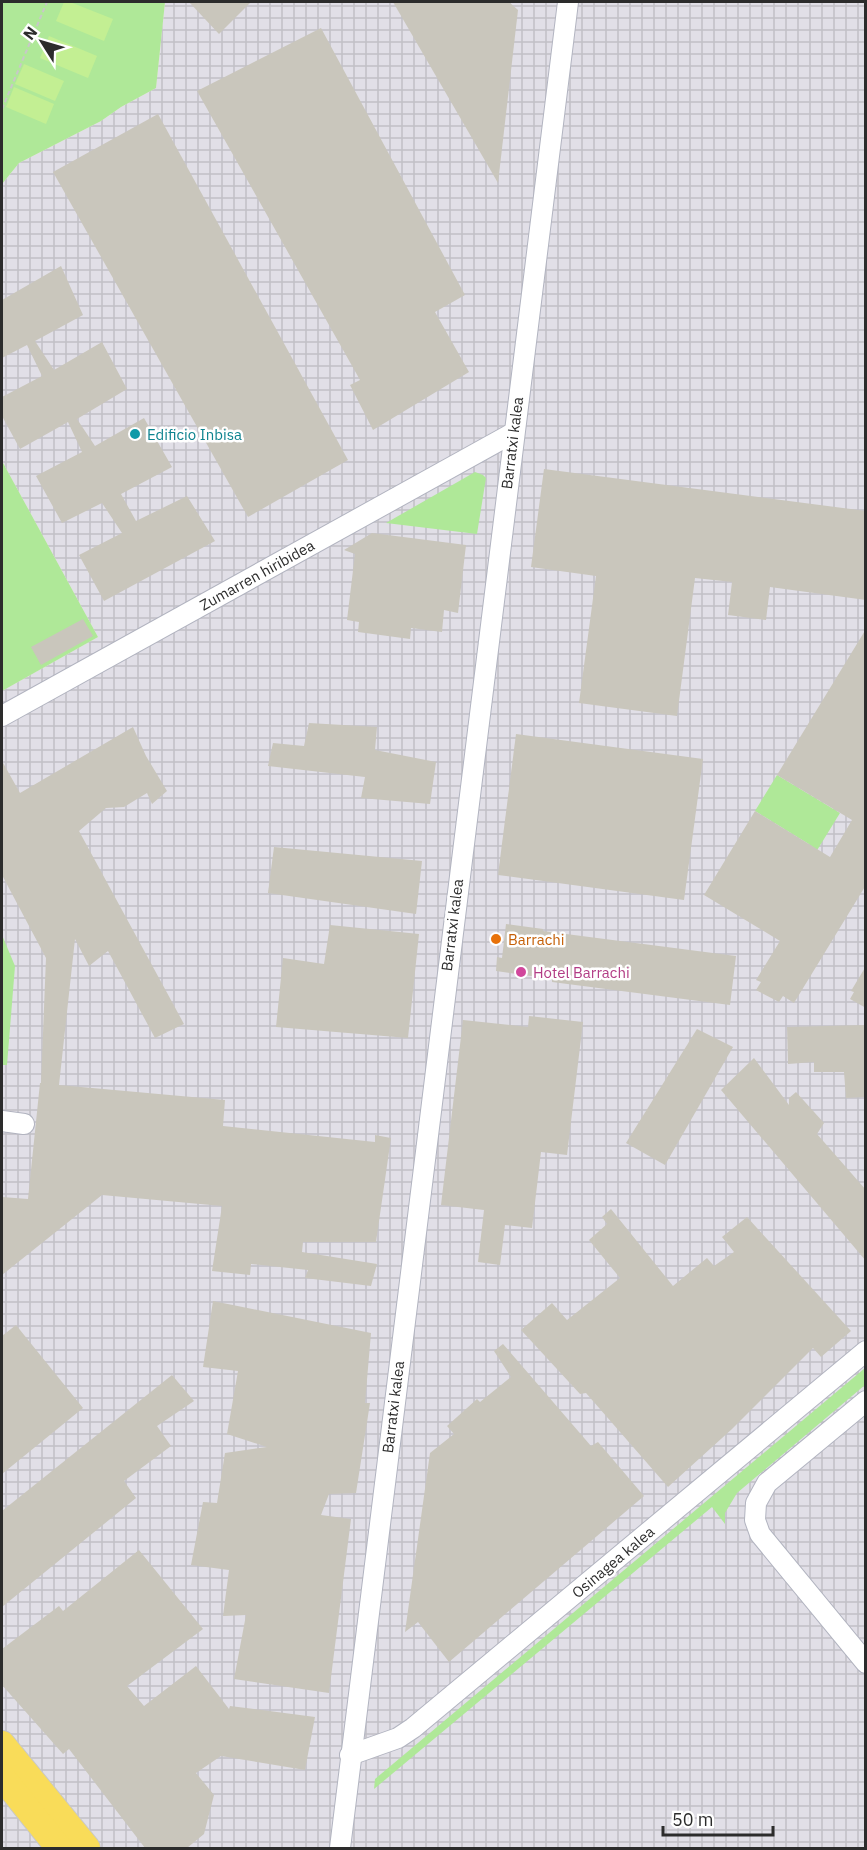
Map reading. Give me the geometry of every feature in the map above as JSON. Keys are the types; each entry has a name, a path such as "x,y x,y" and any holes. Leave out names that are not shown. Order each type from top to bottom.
{"main road":[{"path":"2,1744 87,1848"},
{"path":"2,1777 59,1848"}],"street":[{"name":"Barratxi kalea","path":"340,1848 568,2"},
{"name":"Zumarren hiribidea","path":"2,716 513,433"},
{"path":"2,1121 24,1124"},
{"name":"Osinagea kalea","path":"350,1755 398,1738 413,1728 866,1351"},
{"path":"866,1401 767,1483 756,1503 755,1520 760,1534 866,1663"}],"path":[{"path":"2,109 47,2"}],"shaded area":[{"path":"165,2 865,2 865,1848 2,1848 2,691 98,637 2,461 2,184 19,163 101,121 156,88"}],"green space":[{"path":"2,2 165,2 156,88 101,121 19,163 2,184"},
{"path":"64,2 70,2 113,19 104,41 56,21"},
{"path":"49,36 97,56 88,78 40,58"},
{"path":"24,64 64,81 55,101 15,84"},
{"path":"14,87 54,104 46,124 6,107"},
{"path":"2,461 98,637 2,691"},
{"path":"475,472 486,478 477,534 386,523"},
{"path":"777,775 840,813 784,904 778,901 812,846 755,811"},
{"path":"2,935 15,966 7,1065 2,1065"},
{"path":"865,1368 865,1385 737,1493 725,1513 725,1524 712,1507 374,1789 375,1779"}],"building":[{"path":"189,2 251,2 219,34"},
{"path":"393,2 509,2 518,10 498,183"},
{"path":"321,28 465,295 435,312 469,372 373,430 350,385 360,380 197,91"},
{"path":"158,114 348,460 248,517 53,172"},
{"name":"Edificio Inbisa","path":"61,266 83,315 35,341 54,370 102,342 127,389 77,419 95,446 144,418 172,467 121,494 136,521 187,496 215,541 104,601 79,555 122,533 102,503 62,523 36,476 82,452 68,422 20,449 2,416 2,397 42,376 27,345 2,358 2,300"},
{"path":"544,469 866,511 866,600 770,587 766,620 728,615 732,582 695,578 677,716 579,703 596,576 531,567"},
{"path":"372,533 466,545 458,613 444,610 442,632 411,628 410,639 358,632 359,622 347,620 355,554 344,550"},
{"path":"83,619 93,636 41,665 31,647"},
{"path":"866,629 866,885 794,1003 783,996 779,1002 756,990 761,982 756,980 780,941 704,895 755,811 830,857 852,820 777,775"},
{"path":"309,723 377,727 375,750 436,762 430,804 361,798 365,777 268,766 273,743 304,746"},
{"path":"133,727 146,756 167,791 152,804 147,793 124,807 106,808 79,831 184,1024 155,1038 108,951 89,966 75,939 59,1085 225,1100 223,1126 375,1142 375,1135 391,1138 376,1242 303,1242 302,1252 377,1264 371,1286 305,1278 308,1270 251,1264 250,1275 212,1271 222,1206 102,1195 2,1275 2,1197 28,1199 41,1083 46,958 2,875 2,761 20,793"},
{"path":"516,734 703,759 684,900 498,875"},
{"path":"274,847 422,861 416,914 268,893"},
{"path":"506,924 543,929 543,931 736,956 730,1005 552,982 552,979 496,971 497,957 502,958"},
{"path":"330,925 419,934 408,1038 276,1027 283,958 324,964"},
{"path":"866,966 866,1008 850,999 854,992 851,991"},
{"path":"529,1016 583,1022 567,1155 541,1152 532,1228 505,1225 500,1265 478,1262 484,1210 441,1205 463,1020 528,1027"},
{"path":"866,1025 866,1097 846,1098 844,1072 814,1072 814,1062 788,1064 787,1027"},
{"path":"697,1029 733,1047 665,1165 626,1143"},
{"path":"754,1058 789,1105 789,1098 796,1092 824,1123 817,1134 866,1190 866,1261 721,1090"},
{"path":"611,1209 673,1286 707,1258 714,1266 734,1252 722,1237 747,1217 851,1331 821,1357 813,1348 732,1429 668,1487 586,1393 580,1394 521,1330 552,1303 567,1320 620,1278 589,1240 607,1224 602,1217"},
{"path":"213,1301 371,1333 365,1403 370,1403 356,1493 329,1494 321,1515 351,1519 329,1693 234,1679 246,1615 223,1616 229,1570 191,1565 203,1502 217,1503 225,1453 267,1447 227,1434 238,1371 203,1367"},
{"path":"16,1325 83,1408 2,1474 2,1336"},
{"path":"503,1344 591,1446 598,1442 644,1496 449,1662 418,1622 405,1632 430,1453 454,1434 447,1426 477,1399 480,1402 511,1377 494,1351"},
{"path":"172,1375 194,1401 157,1426 171,1446 124,1481 136,1498 2,1607 2,1511"},
{"path":"139,1550 203,1629 127,1686 144,1706 196,1666 229,1709 230,1706 315,1717 305,1770 221,1756 196,1773 214,1795 204,1834 187,1848 145,1848 69,1749 63,1754 2,1685 2,1649 59,1606 63,1611"}],"place":[{"name":"Edificio Inbisa","path":"135,434"},
{"name":"Barrachi","path":"496,939"},
{"name":"Hotel Barrachi","path":"521,972"}]}
